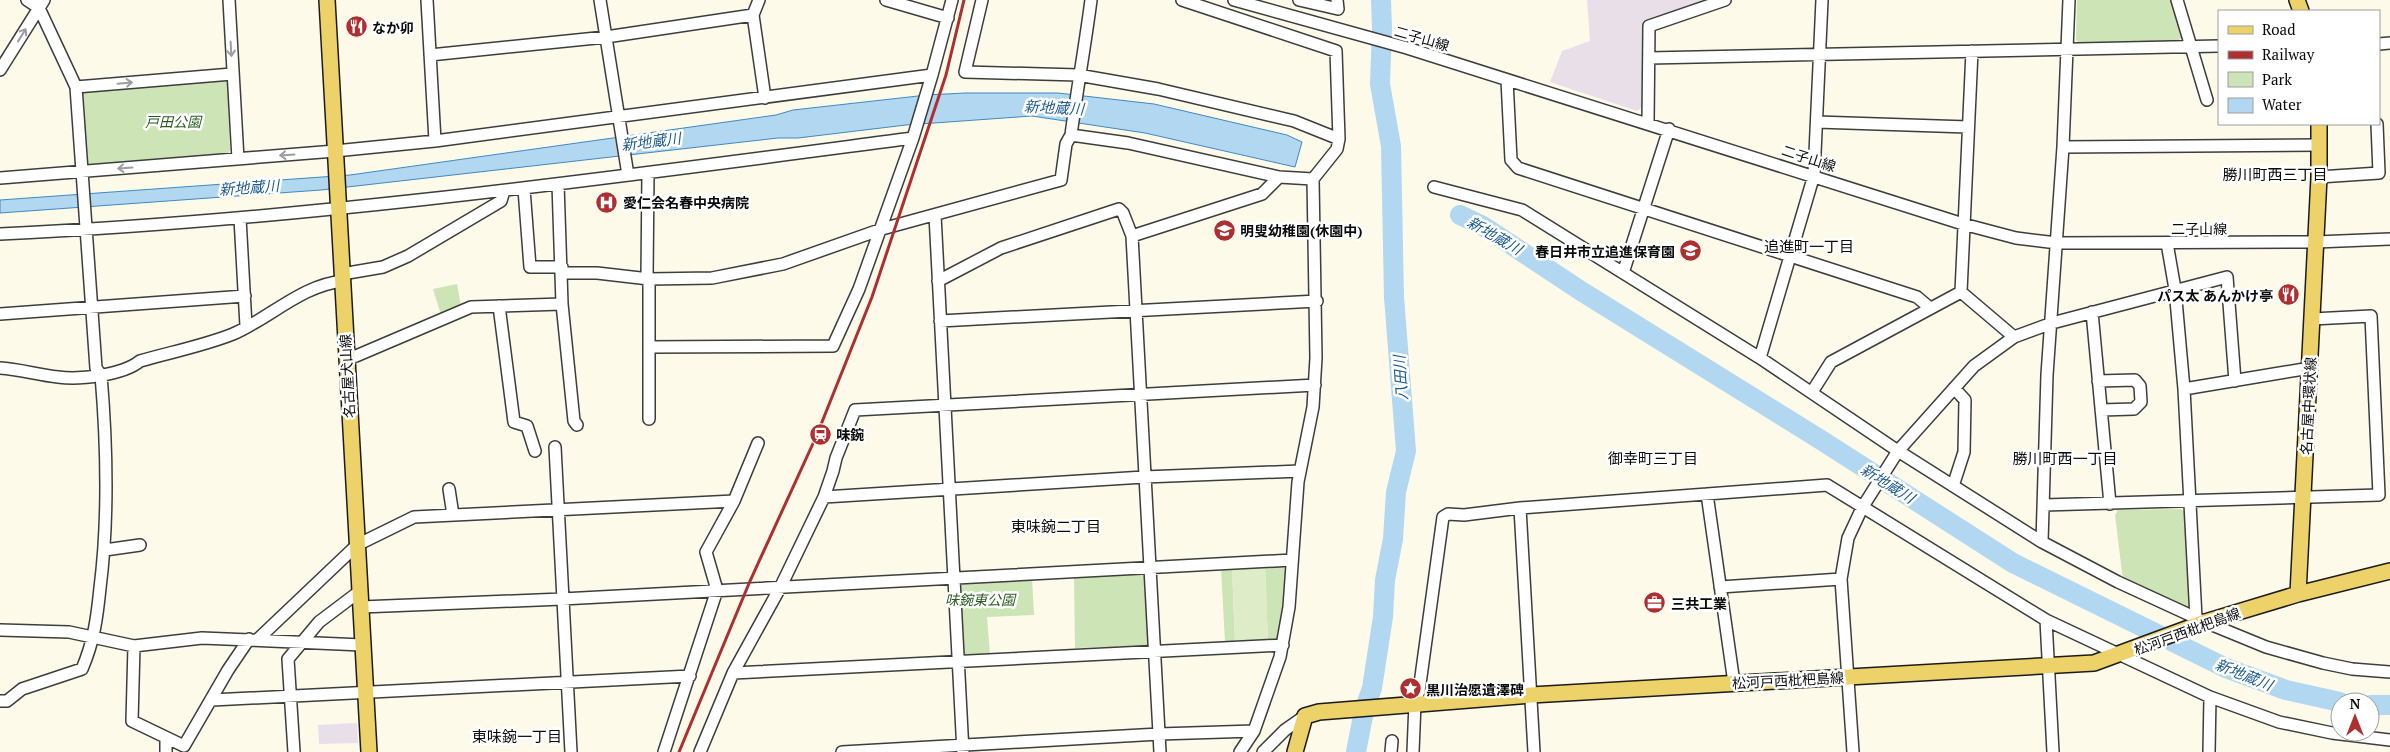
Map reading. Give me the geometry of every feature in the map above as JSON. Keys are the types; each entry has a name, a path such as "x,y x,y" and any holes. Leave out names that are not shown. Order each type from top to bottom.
{"main road":[{"name":"名古屋犬山線","path":"327,0 368,752"},
{"name":"名古屋中環状線","path":"2298,594 2319,177 2319,125"},
{"path":"2298,594 2390,571"},
{"name":"松河戸西枇杷島線","path":"1312,714 1409,703 1531,695 2094,663 2123,654 2198,623 2298,594"},
{"path":"1295,752 1312,714"}],"street":[{"path":"27,0 42,4"},
{"path":"229,0 238,159"},
{"path":"427,0 435,141"},
{"path":"600,0 627,172"},
{"path":"758,0 753,15 765,98"},
{"path":"886,0 948,18"},
{"path":"649,347 833,346 860,289 882,229 932,75 952,0"},
{"path":"982,0 965,72 1078,79 1158,89 1284,118 1340,139"},
{"path":"524,189 530,267 648,279 712,278 783,264 882,229 1061,180 1066,144 1071,133 1078,79 1084,54 1090,0"},
{"path":"1182,0 1336,51 1340,139 1337,149 1313,179 1317,301 1315,385 1313,407 1300,471 1289,607 1283,644 1254,731 1240,752"},
{"name":"二子山線","path":"1234,0 1404,47 1648,122 1963,224 2016,238 2057,243 2316,242 2390,238"},
{"path":"1299,0 1338,9 1337,0"},
{"path":"1648,122 1649,26 1725,0"},
{"path":"1760,358 1814,175 1821,55 1822,0"},
{"path":"2042,542 2047,375 2063,147 2069,0"},
{"path":"2177,0 2189,46 2207,100"},
{"path":"0,70 42,4"},
{"path":"0,701 7,701 22,689 82,669 94,636 105,550 106,439 101,375 96,368 76,88 42,4"},
{"path":"430,55 606,37 753,15"},
{"path":"1649,58 2218,46"},
{"path":"1961,292 1972,51"},
{"path":"76,88 232,74"},
{"path":"0,178 82,174 238,159 336,155 435,141 618,120 932,75"},
{"path":"1507,80 1511,160 1518,168 1917,298 1930,308"},
{"path":"1817,122 1968,127"},
{"path":"2319,177 2379,173 2377,125"},
{"path":"1623,273 1670,129"},
{"path":"1071,133 1128,143 1279,177 1313,179"},
{"path":"0,234 240,218 524,189 627,172 648,173 912,138"},
{"path":"2063,147 2320,145"},
{"path":"648,173 649,419"},
{"path":"1132,236 1262,194 1279,177"},
{"path":"558,184 562,304 574,422 577,425"},
{"path":"1434,187 1522,210 1760,358 1898,451 2042,542 2198,623 2266,647 2323,663 2352,669 2390,672"},
{"path":"0,368 60,378 101,375 133,367 140,361 212,342 246,326 305,293 343,278 383,267 408,256 501,202 504,191"},
{"path":"938,281 1001,248 1119,209 1123,213 1132,236 1139,393 1160,752"},
{"path":"935,214 963,748"},
{"path":"240,218 246,326"},
{"path":"2167,243 2175,289 2184,389 2188,502 2198,623"},
{"path":"1853,752 1841,580 1848,538 1862,508 1898,451 1974,366 2014,338 2052,323 2175,289 2227,277 2235,381"},
{"path":"1812,392 1832,362 1961,292"},
{"path":"1961,292 2014,338"},
{"path":"0,314 245,296"},
{"path":"940,321 1135,309 1317,301"},
{"path":"346,358 356,356 470,306 562,304"},
{"path":"499,306 514,422 527,426 535,451"},
{"path":"2092,312 2110,504"},
{"path":"2044,505 2379,495 2371,316 2312,319"},
{"path":"2184,389 2310,368"},
{"path":"2098,381 2135,380 2140,386 2141,402 2134,409 2101,410"},
{"path":"700,752 733,673 781,586 824,497 834,471 836,458 855,410 1139,393 1315,385"},
{"path":"1953,486 1964,452 1964,400 1954,388"},
{"path":"664,752 717,590 706,552 734,501 758,444"},
{"path":"554,448 571,752"},
{"path":"824,497 1144,476 1300,471"},
{"path":"1413,752 1409,703 1420,691 1443,517 1448,514 1464,515 1520,508 1827,485 2046,620 2123,654 2210,698 2279,722 2332,733 2390,740"},
{"path":"449,489 453,515"},
{"path":"1707,494 1734,683"},
{"path":"134,646 132,721 184,746 228,670 253,640 357,545 414,516 558,511 734,501"},
{"path":"1520,508 1534,752"},
{"path":"105,550 140,545"},
{"path":"361,607 562,599 954,576 1292,560"},
{"path":"1720,587 1841,580"},
{"path":"294,752 288,659 319,622 360,591"},
{"path":"2046,620 2054,752"},
{"path":"0,630 44,630 94,636 134,646 202,638 362,644"},
{"path":"733,673 1283,644"},
{"path":"212,700 690,676"},
{"path":"2209,752 2210,698"},
{"path":"1263,752 1284,730 1312,714"},
{"path":"842,752 963,748 1159,734 1254,731"},
{"path":"166,738 166,752"}],"shaded area":[{"path":"1587,0 1710,0 1644,23 1644,106 1637,111 1550,82 1562,51 1590,41"},
{"path":"357,723 358,743 319,744 318,725"}],"green space":[{"path":"2077,0 2172,0 2182,37 2178,41 2079,43 2076,40"},
{"name":"戸田公園","path":"223,79 227,82 230,150 228,154 86,165 81,95 85,91"},
{"path":"457,284 461,307 441,315 433,289"},
{"path":"2181,509 2185,512 2191,608 2188,610 2123,580 2115,515 2118,510"},
{"path":"1265,566 1282,566 1287,570 1281,636 1268,641"},
{"path":"1265,566 1268,641 1235,642 1232,568"},
{"path":"1221,568 1232,568 1235,642 1225,642"},
{"path":"1145,573 1149,646 1075,648 1074,578"},
{"name":"味鋺東公園","path":"1032,577 1034,615 987,617 990,655 967,655 963,653 959,584 964,581"}],"water":[{"path":"1058,93 1154,104 1287,135 1302,142 1295,167 1145,133 1032,116 906,125 798,138 778,138 321,190 0,213 0,200 350,175 776,115 793,110 927,95"}],"waterway":[{"name":"八田川","path":"1356,752 1364,711 1372,688 1383,617 1385,580 1393,539 1396,492 1406,451 1394,297 1391,146 1380,84 1381,0"},
{"name":"新地蔵川","path":"1460,215 1483,226 1581,291 1821,440 2013,563 2226,668 2286,690 2330,700"},
{"name":"新地蔵川","path":"2380,705 2390,705"}],"railway":[{"path":"679,752 750,581 816,437 872,297 946,75 964,0"}],"place":[{"name":"なか卯","path":"356,27"},
{"name":"愛仁会名春中央病院","path":"607,202"},
{"name":"明叟幼稚園(休園中)","path":"1224,230"},
{"name":"春日井市立追進保育園","path":"1691,251"},
{"name":"パス太 あんかけ亭","path":"2289,295"},
{"name":"味鋺","path":"820,434"},
{"name":"三共工業","path":"1655,603"},
{"name":"黒川治愿遺澤碑","path":"1410,689"}],"district":[{"name":"勝川町西三丁目","path":"2275,174"},
{"name":"追進町一丁目","path":"1809,246"},
{"name":"御幸町三丁目","path":"1653,458"},
{"name":"勝川町西一丁目","path":"2065,458"},
{"name":"東味鋺二丁目","path":"1056,526"},
{"name":"東味鋺一丁目","path":"517,736"}]}
